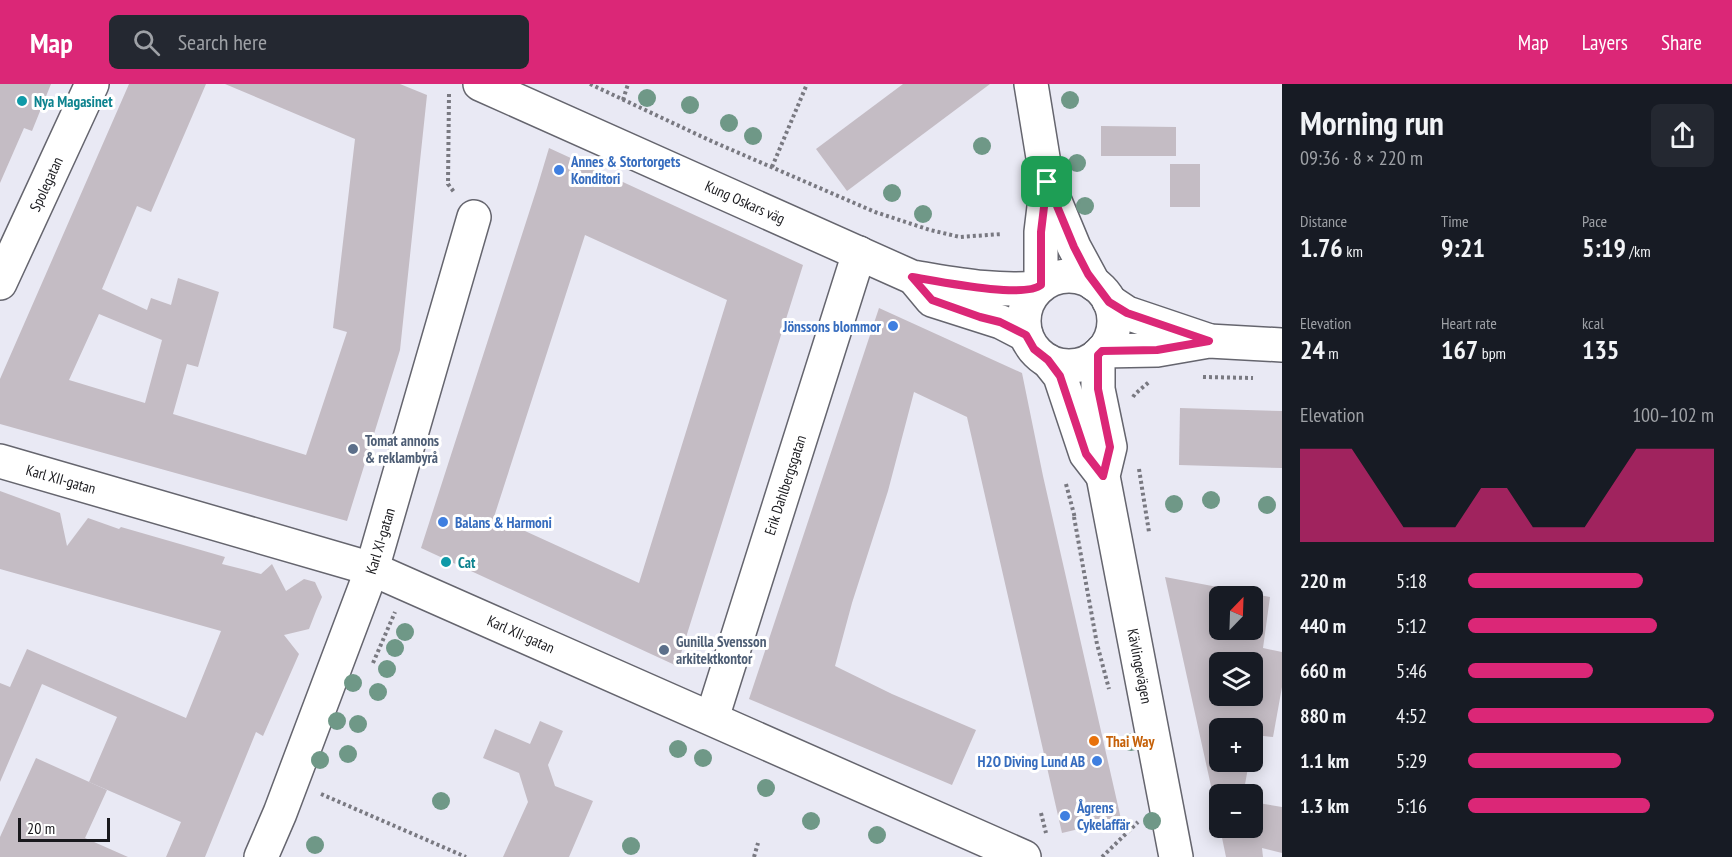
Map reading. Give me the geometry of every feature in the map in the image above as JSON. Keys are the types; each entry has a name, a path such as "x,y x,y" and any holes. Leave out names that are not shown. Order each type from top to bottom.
{"street":[{"name":"Spolegatan","path":"0,283 92,84"},
{"path":"1031,84 1047,182 1074,247 1114,316 1113,329 1100,353"},
{"name":"Kung Oskars väg","path":"464,88 912,277 984,289 1012,291 1040,287 1053,279 1064,276 1078,277 1127,313 1209,341"},
{"path":"1026,335 1025,310 1029,300 1040,287 1041,232 1047,182"},
{"name":"Karl XI-gatan","path":"261,857 280,813 372,569 474,217"},
{"name":"Erik Dahlbergsgatan","path":"712,718 859,253"},
{"name":"Kung Oskars väg","path":"912,277 932,300 1000,322 1026,335 1034,349 1048,360 1063,365 1072,366 1084,363 1100,353 1157,350 1209,341 1282,345"},
{"name":"Kävlingevägen","path":"1100,353 1098,389 1110,447 1103,476 1176,857"},
{"name":"Kävlingevägen","path":"1048,360 1060,376 1086,454 1103,476"},
{"name":"Karl XII-gatan","path":"0,461 372,569 1024,857"}],"path":[{"path":"590,84 709,141 875,212 960,237 1002,234"},
{"path":"624,100 628,84"},
{"path":"772,168 807,84"},
{"path":"464,88 448,184 474,217"},
{"path":"1208,376 1261,378"},
{"path":"1132,399 1156,378"},
{"path":"1138,464 1149,534"},
{"path":"1066,484 1075,518"},
{"path":"318,792 466,857"},
{"path":"1102,857 1144,816"},
{"path":"754,857 758,843"}],"building":[{"name":"Nya Magasinet","path":"0,84 51,84 32,131 24,128 0,183"},
{"path":"129,84 206,84 151,212 137,206 102,289 147,310 151,298 171,305 178,278 219,292 198,367 187,364 173,414 306,455 347,332 333,328 355,139 225,84 400,84 427,95 400,350 347,521 0,424 0,379","holes":["99,314 162,340 145,403 69,380"]},
{"path":"903,84 990,84 847,191 816,149"},
{"path":"1101,126 1176,127 1176,156 1101,156"},
{"path":"549,148 803,265 677,666 421,548","holes":["585,235 727,300 639,583 494,517"]},
{"path":"1170,164 1200,164 1200,207 1170,207"},
{"path":"879,308 1022,373 1043,476 1121,819 1062,833 967,417 914,392 888,491 852,603 835,666 892,694 976,730 952,785 749,699"},
{"path":"1180,408 1282,411 1282,468 1179,465"},
{"path":"0,491 60,513 67,546 88,518 119,529 121,527 225,557 222,564 261,574 272,564 286,591 304,579 315,582 322,597 309,629 284,635 299,654 263,736 256,732 205,857 166,857 181,822 89,782 117,717 42,684 0,782 0,683 10,687 27,649 186,718 221,631 0,569"},
{"path":"1165,577 1212,586 1209,586 1209,640 1263,640 1263,596 1270,597 1263,648 1282,652 1282,687 1273,737 1263,736 1263,718 1209,718 1209,772 1247,772 1245,784 1211,784"},
{"path":"540,721 563,731 548,765 555,786 593,801 569,857 503,857 528,802 519,773 483,758 495,729 530,744"},
{"path":"36,758 107,790 85,838 128,857 0,857 0,837"},
{"path":"1263,804 1282,807 1282,853 1262,848 1263,857 1226,857 1222,838 1263,838"}],"place":[{"name":"Nya Magasinet","path":"22,101"},
{"name":"Annes & Stortorgets Konditori","path":"559,170"},
{"name":"Jönssons blommor","path":"893,326"},
{"name":"Tomat annons & reklambyrå","path":"353,449"},
{"name":"Balans & Harmoni","path":"443,522"},
{"name":"Cat","path":"446,562"},
{"name":"Gunilla Svensson arkitektkontor","path":"664,650"},
{"name":"Thai Way","path":"1094,741"},
{"name":"H2O Diving Lund AB","path":"1097,761"},
{"name":"Ågrens Cykelaffär","path":"1065,816"}],"route":[{"path":"1047,182 1074,247 1094,284 1109,302 1127,313 1209,341 1157,350 1102,351 1098,355 1098,389 1110,447 1103,476 1086,454 1060,376 1048,360 1038,354 1026,335 1000,322 932,300 912,277 984,289 1012,291 1038,288 1041,285 1041,232 1047,182"}]}
